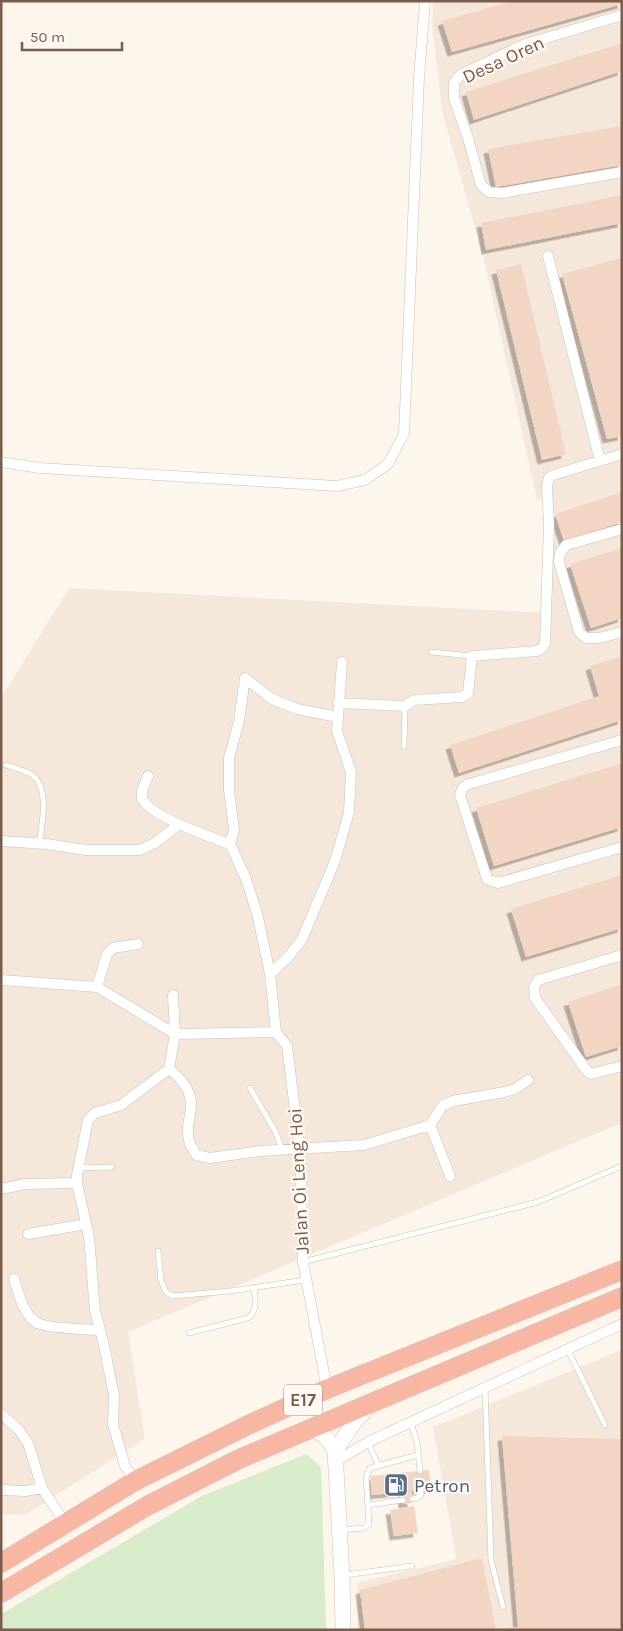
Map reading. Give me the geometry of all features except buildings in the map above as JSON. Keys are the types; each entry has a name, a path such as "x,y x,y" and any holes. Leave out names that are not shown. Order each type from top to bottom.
{"highway":[{"name":"E17","path":"1,1563 135,1481 248,1424 327,1389 622,1270"},
{"name":"E17","path":"1,1594 147,1506 239,1459 622,1296"}],"street":[{"path":"1,462 40,468 337,486 364,480 388,464 404,434 419,88 425,1"},
{"name":"Desa Oren","path":"622,14 523,45 460,75 454,83 454,98 468,138 481,185 490,192 502,194 622,172"},
{"path":"548,256 600,461"},
{"path":"338,703 405,706 414,700 465,696 468,694 472,656 537,651 542,648 545,643 549,525 547,486 549,478 553,475 622,454"},
{"path":"622,530 566,545 560,553 559,562 579,632 586,638 599,638 622,632"},
{"path":"270,974 289,956 302,939 335,862 350,812 351,772 337,731 342,662"},
{"path":"148,776 142,794 145,804 178,825 230,844 234,830 229,790 229,758 239,721 245,678 272,699 296,709 338,717"},
{"path":"622,740 466,784 462,788 460,795 487,878 491,882 498,883 622,847"},
{"path":"1,841 86,850 140,850 155,843 178,825"},
{"name":"Jalan Oi Leng Hoi","path":"230,844 246,879 257,913 270,974 276,1032 287,1046 300,1150 302,1262 327,1389"},
{"path":"97,987 107,954 113,948 138,944"},
{"path":"622,955 538,980 534,987 535,998 587,1071 591,1074 622,1066"},
{"path":"1,980 97,987 175,1034 276,1032"},
{"path":"135,1481 125,1466 118,1447 113,1424 114,1396 95,1311 89,1238 77,1183 88,1120 94,1113 121,1105 169,1069 175,1034 173,995"},
{"path":"169,1069 182,1079 189,1091 191,1105 187,1124 189,1140 196,1155 210,1158 260,1151 364,1145 430,1125 443,1105 453,1101 510,1091 528,1080"},
{"path":"430,1125 450,1176"},
{"path":"1,1189 25,1184 77,1183"},
{"path":"28,1234 86,1224"},
{"path":"14,1279 24,1308 36,1323 56,1327 100,1330"},
{"path":"335,1457 622,1324"},
{"path":"335,1457 355,1421 375,1401"},
{"path":"1,1414 19,1430 28,1443 42,1488 66,1523"},
{"path":"309,1429 322,1434 329,1440 335,1457 343,1630"},
{"path":"1,1490 25,1492 42,1488"}],"lane":[{"path":"431,652 472,656"},
{"path":"404,747 405,706"},
{"path":"6,765 33,775 41,788 44,816 39,844"},
{"path":"250,1088 275,1131 282,1150"},
{"path":"302,1262 538,1202 622,1166"},
{"path":"79,1168 112,1167"},
{"path":"158,1251 161,1282 166,1292 173,1296 305,1280"},
{"path":"189,1333 248,1318 253,1315 255,1309 254,1287"},
{"path":"568,1350 605,1425"},
{"path":"485,1388 491,1560 502,1607"},
{"path":"411,1423 417,1442 420,1471"},
{"path":"368,1442 378,1465"},
{"path":"339,1530 364,1528 368,1524 366,1477 370,1468 418,1455"},
{"path":"412,1499 418,1498 421,1495 421,1490"},
{"path":"368,1505 403,1500"},
{"path":"342,1576 412,1566"}],"shaded area":[{"path":"433,1 622,1 622,1124 128,1332 145,1439 25,1515 1,1514 1,698 69,588 547,613 545,498 537,500 484,260 442,111 432,23"},
{"path":"622,1350 622,1630 358,1630 357,1583 456,1559 433,1427"}],"green space":[{"path":"306,1454 321,1467 326,1630 1,1630 1,1614 202,1496"}],"place":[{"name":"Petron","path":"396,1485"}]}
